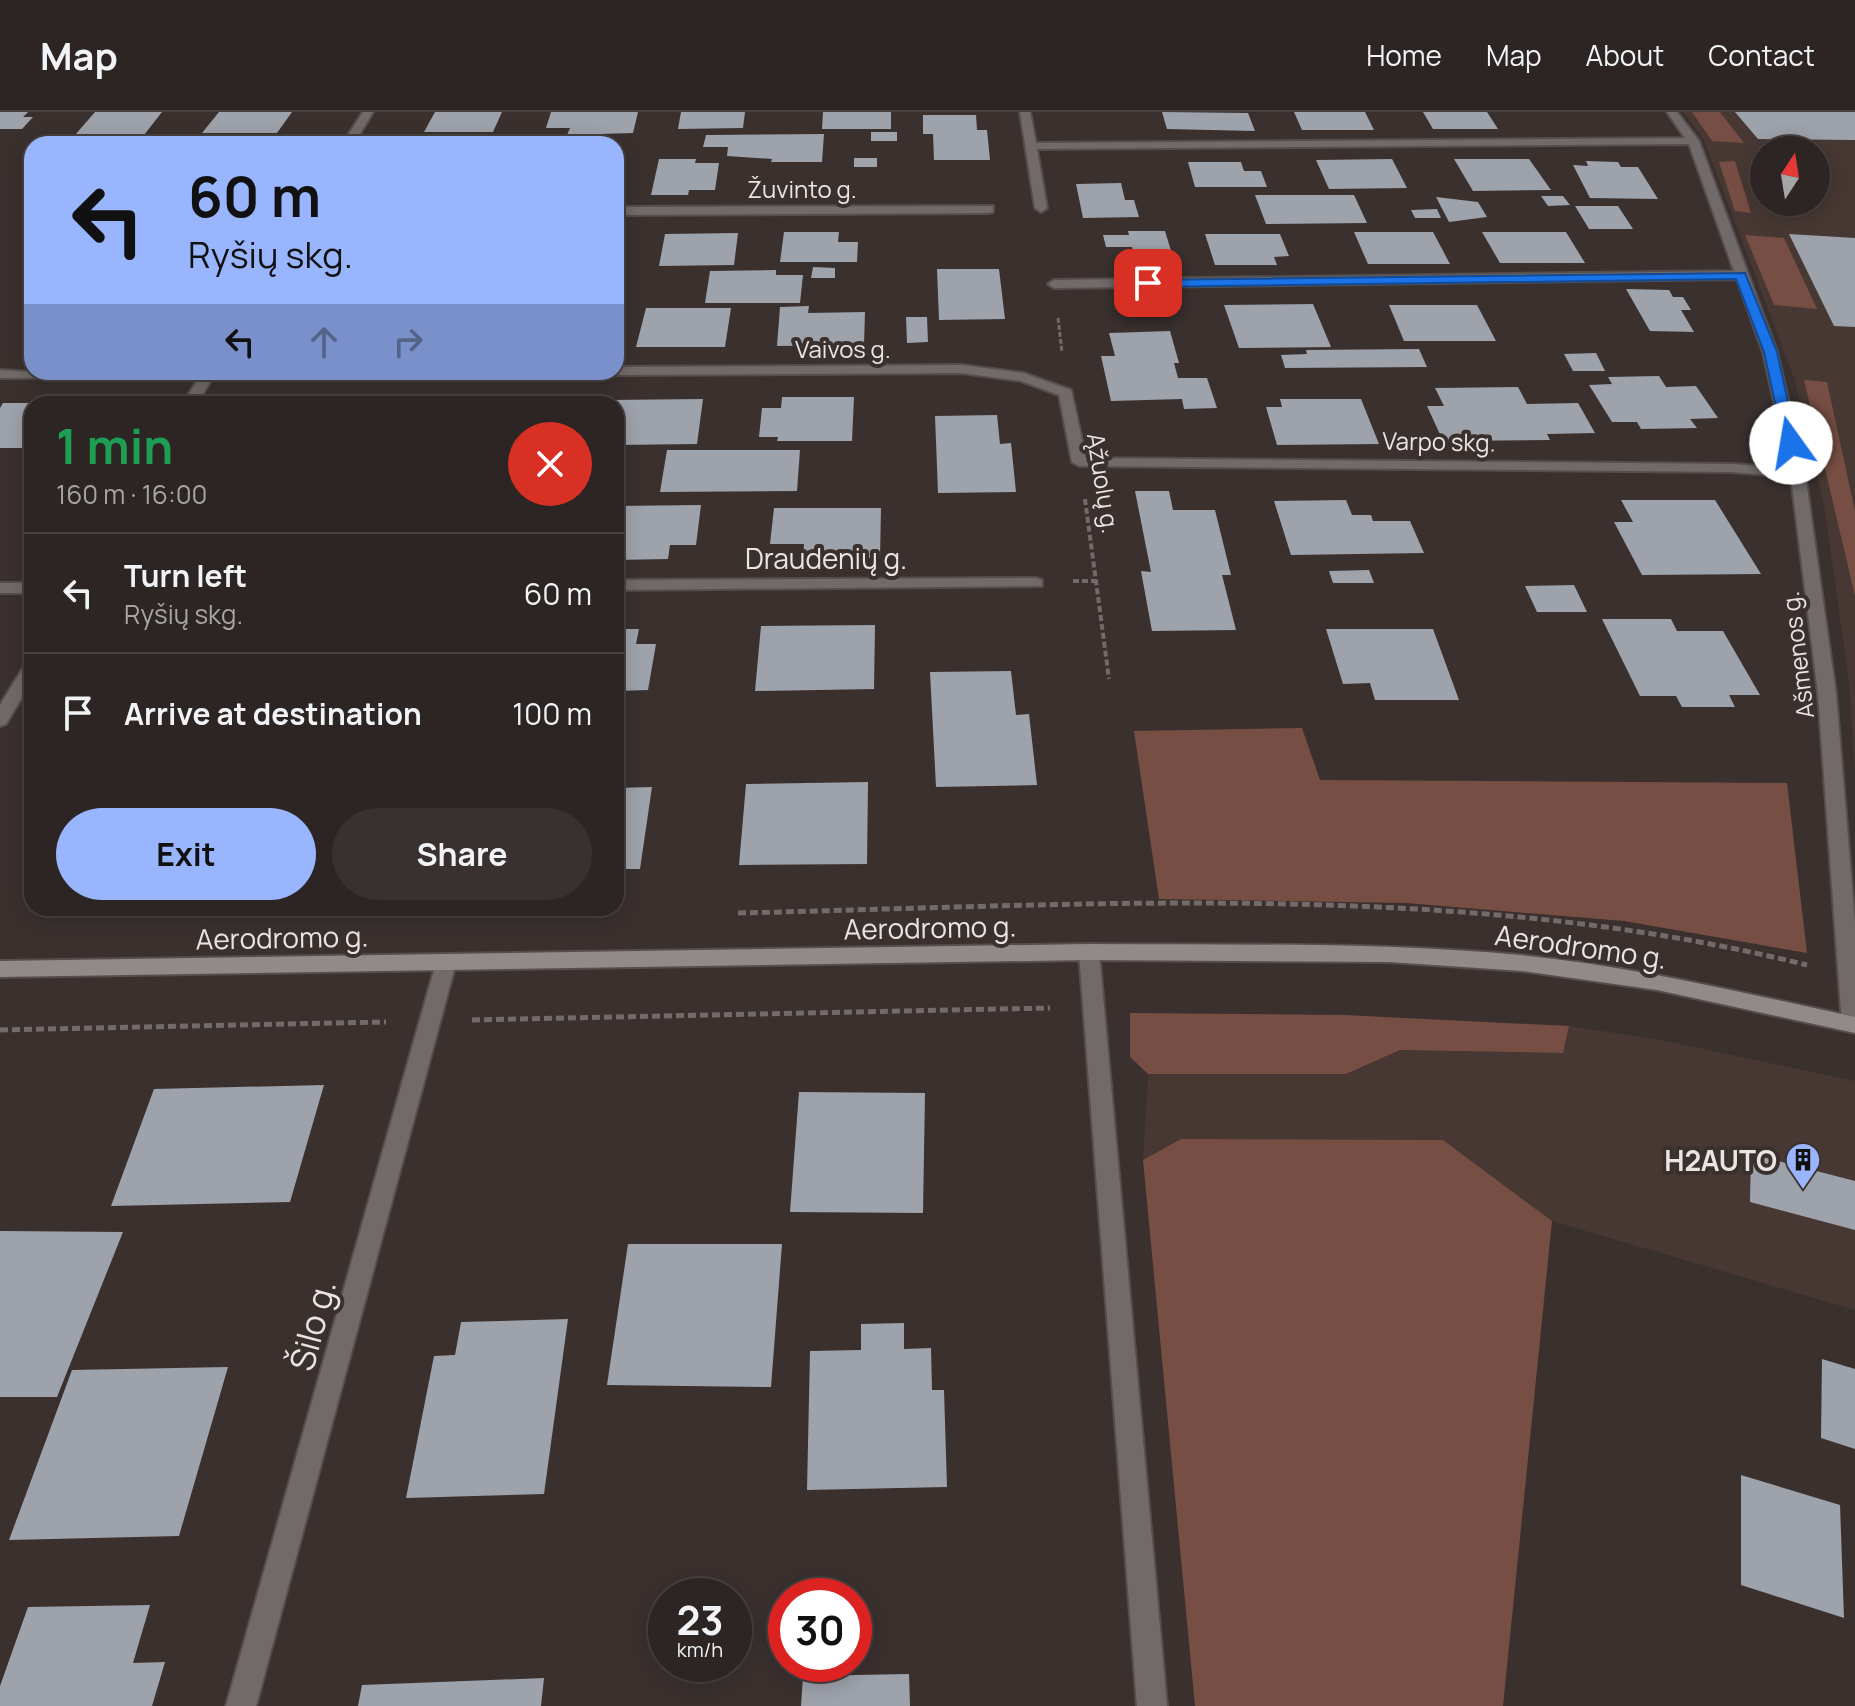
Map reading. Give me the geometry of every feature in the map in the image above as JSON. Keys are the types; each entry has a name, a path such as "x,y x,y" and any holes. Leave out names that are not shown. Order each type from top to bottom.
{"main road":[{"name":"Aerodromo g.","path":"0,969 1089,952 1389,954 1522,963 1657,982 1854,1025"}],"street":[{"path":"353,136 368,112"},
{"path":"1025,112 1041,208"},
{"name":"Ašmenos g.","path":"1672,112 1693,141 1770,352 1798,473 1827,694 1854,1025"},
{"path":"1032,146 1693,141"},
{"name":"Žuvinto g.","path":"624,211 989,209"},
{"path":"1054,284 1741,275"},
{"name":"Vaivos g.","path":"624,371 961,369 1023,377 1066,393"},
{"path":"0,374 24,374"},
{"name":"Ąžuolų g.","path":"1066,393 1079,462"},
{"name":"Varpo skg.","path":"1079,462 1731,468 1798,473"},
{"name":"Draudenių g.","path":"624,585 1036,583"},
{"path":"0,588 24,588"},
{"path":"0,720 24,680"},
{"path":"1089,952 1091,1008 1152,1706"},
{"name":"Šilo g.","path":"241,1706 446,963"}],"path":[{"name":"Ąžuolų g.","path":"1079,462 1109,679"},
{"path":"0,1030 1091,1008"}],"shaded area":[{"path":"1683,112 1855,112 1855,772 1849,682 1824,505 1794,378 1704,140"},
{"path":"1692,112 1720,112 1744,143 1712,141"},
{"path":"1735,161 1750,213 1735,211 1719,162"},
{"path":"1745,235 1784,238 1817,309 1774,305"},
{"path":"1804,380 1827,382 1855,511 1855,596"},
{"path":"1302,728 1320,780 1787,783 1807,953 1624,921 1406,903 1159,899 1134,731"},
{"path":"1130,1013 1344,1015 1569,1026 1563,1053 1400,1050 1346,1074 1148,1074 1130,1057"},
{"path":"1569,1026 1661,1040 1855,1081 1855,1310 1552,1221 1443,1140 1181,1139 1143,1160 1148,1074 1346,1074 1400,1050 1563,1053"},
{"path":"1181,1139 1443,1140 1552,1221 1503,1706 1195,1706 1143,1160"}],"building":[{"path":"0,112 28,112 23,117 33,117 22,129 0,129"},
{"path":"95,112 162,112 144,135 75,135"},
{"path":"219,112 292,112 277,133 202,133"},
{"path":"435,112 502,112 493,132 424,132"},
{"path":"551,112 638,112 633,133 567,135 570,128 546,128"},
{"path":"681,112 745,112 743,128 678,129"},
{"path":"823,112 891,112 891,129 822,129"},
{"path":"1162,112 1248,113 1255,131 1167,129"},
{"path":"1294,112 1365,112 1374,130 1302,130"},
{"path":"1423,112 1487,112 1498,129 1433,129"},
{"path":"1735,112 1855,112 1855,140 1830,140 1830,136 1755,136"},
{"path":"923,115 976,115 977,130 987,130 990,160 934,160 933,134 923,134"},
{"path":"871,132 897,132 897,141 871,141"},
{"path":"824,134 822,162 771,162 772,159 727,156 728,147 703,147 706,135"},
{"path":"854,158 877,158 877,167 854,167"},
{"path":"659,159 696,159 695,163 719,163 715,190 689,190 688,195 651,195"},
{"path":"1392,159 1407,188 1329,189 1316,160"},
{"path":"1454,159 1529,159 1551,190 1473,191"},
{"path":"1586,161 1618,162 1621,167 1638,167 1658,199 1590,198 1573,165 1588,166"},
{"path":"1188,162 1241,162 1244,171 1261,171 1267,187 1195,187"},
{"path":"1121,183 1125,200 1134,200 1139,217 1083,218 1076,184"},
{"path":"1255,195 1354,195 1367,223 1266,224"},
{"path":"1541,196 1563,196 1570,205 1548,206"},
{"path":"1436,197 1478,202 1487,217 1449,222"},
{"path":"1575,206 1618,206 1633,229 1589,229"},
{"path":"1437,209 1441,218 1415,218 1411,210"},
{"path":"1128,231 1165,231 1172,254 1134,255 1132,247 1106,247 1103,235 1129,235"},
{"path":"784,232 839,232 838,242 858,242 857,262 780,262"},
{"path":"1354,232 1433,232 1450,264 1368,264"},
{"path":"1482,232 1566,232 1585,263 1500,263"},
{"path":"738,233 734,265 659,266 665,234"},
{"path":"1205,234 1280,234 1289,256 1274,257 1277,265 1215,265"},
{"path":"1789,234 1855,238 1855,327 1834,326"},
{"path":"813,267 835,268 835,278 811,278"},
{"path":"937,269 999,269 1005,319 939,320"},
{"path":"776,270 776,275 803,275 800,303 705,303 710,271"},
{"path":"1626,289 1669,290 1673,297 1683,297 1691,310 1681,310 1694,332 1650,331"},
{"path":"1313,304 1331,347 1239,348 1224,305"},
{"path":"1389,305 1477,305 1496,341 1404,341"},
{"path":"809,306 808,313 865,312 864,345 777,346 780,307"},
{"path":"646,308 731,308 725,347 636,347"},
{"path":"906,317 927,317 928,342 907,343"},
{"path":"1170,331 1179,363 1174,363 1178,378 1207,378 1217,408 1184,409 1182,399 1111,401 1101,356 1115,356 1109,333"},
{"path":"1419,349 1427,367 1285,368 1281,355 1307,354 1306,350"},
{"path":"1596,353 1605,371 1573,371 1564,354"},
{"path":"1659,376 1666,387 1696,386 1718,418 1690,419 1697,428 1641,429 1637,422 1612,422 1589,385 1612,384 1608,377"},
{"path":"1518,387 1527,404 1578,403 1595,433 1547,434 1550,440 1443,441 1427,406 1444,406 1435,388"},
{"path":"782,397 854,397 852,441 777,441 778,437 759,437 762,408 781,408"},
{"path":"703,399 697,444 624,445 624,400"},
{"path":"1280,399 1361,399 1379,444 1277,445 1266,407 1282,407"},
{"path":"3,403 24,403 24,448 0,448 0,408"},
{"path":"997,415 1000,444 1011,443 1016,492 938,493 935,416"},
{"path":"667,450 800,450 797,491 660,492"},
{"path":"1135,491 1169,491 1173,510 1215,510 1231,575 1222,575 1236,630 1152,631 1141,571 1151,572"},
{"path":"1346,500 1352,515 1371,515 1373,521 1410,521 1424,553 1291,555 1274,501"},
{"path":"1621,500 1715,500 1761,574 1642,575 1614,522 1633,522"},
{"path":"701,505 696,545 670,545 668,559 624,560 624,506"},
{"path":"774,508 881,508 880,558 803,558 804,544 770,544"},
{"path":"1369,570 1374,583 1333,583 1329,571"},
{"path":"1574,585 1587,612 1537,612 1525,586"},
{"path":"1602,619 1671,619 1677,631 1723,631 1760,695 1729,695 1735,707 1682,707 1676,696 1640,696"},
{"path":"875,625 874,689 755,691 761,626"},
{"path":"624,629 639,629 636,644 656,644 648,690 624,691"},
{"path":"1326,629 1433,629 1459,700 1375,700 1370,683 1343,684"},
{"path":"1011,671 1016,715 1029,714 1037,785 936,787 930,672"},
{"path":"868,782 867,864 739,865 746,784"},
{"path":"652,787 640,869 624,869 624,788"},
{"path":"324,1085 290,1202 111,1206 154,1089"},
{"path":"799,1092 925,1093 923,1213 790,1212"},
{"name":"H2AUTO","path":"1751,1154 1855,1181 1855,1230 1750,1202"},
{"path":"0,1231 123,1232 57,1397 0,1397"},
{"path":"628,1244 782,1244 771,1387 607,1385"},
{"path":"568,1319 544,1494 406,1498 434,1356 455,1355 461,1322"},
{"path":"904,1323 904,1349 931,1348 932,1390 944,1390 947,1487 807,1490 810,1351 861,1350 861,1324"},
{"path":"1822,1359 1855,1369 1855,1449 1821,1438"},
{"path":"228,1367 179,1536 9,1540 72,1370"},
{"path":"1741,1475 1840,1505 1844,1618 1741,1585"},
{"path":"150,1605 133,1663 165,1662 152,1706 0,1706 0,1686 28,1607"},
{"path":"909,1674 910,1706 801,1706 803,1682 872,1682 872,1675"},
{"path":"544,1678 541,1706 358,1706 362,1685"}],"place":[{"name":"H2AUTO","path":"1803,1191"}],"route":[{"path":"1148,283 1741,275 1770,352 1791,443"}]}
